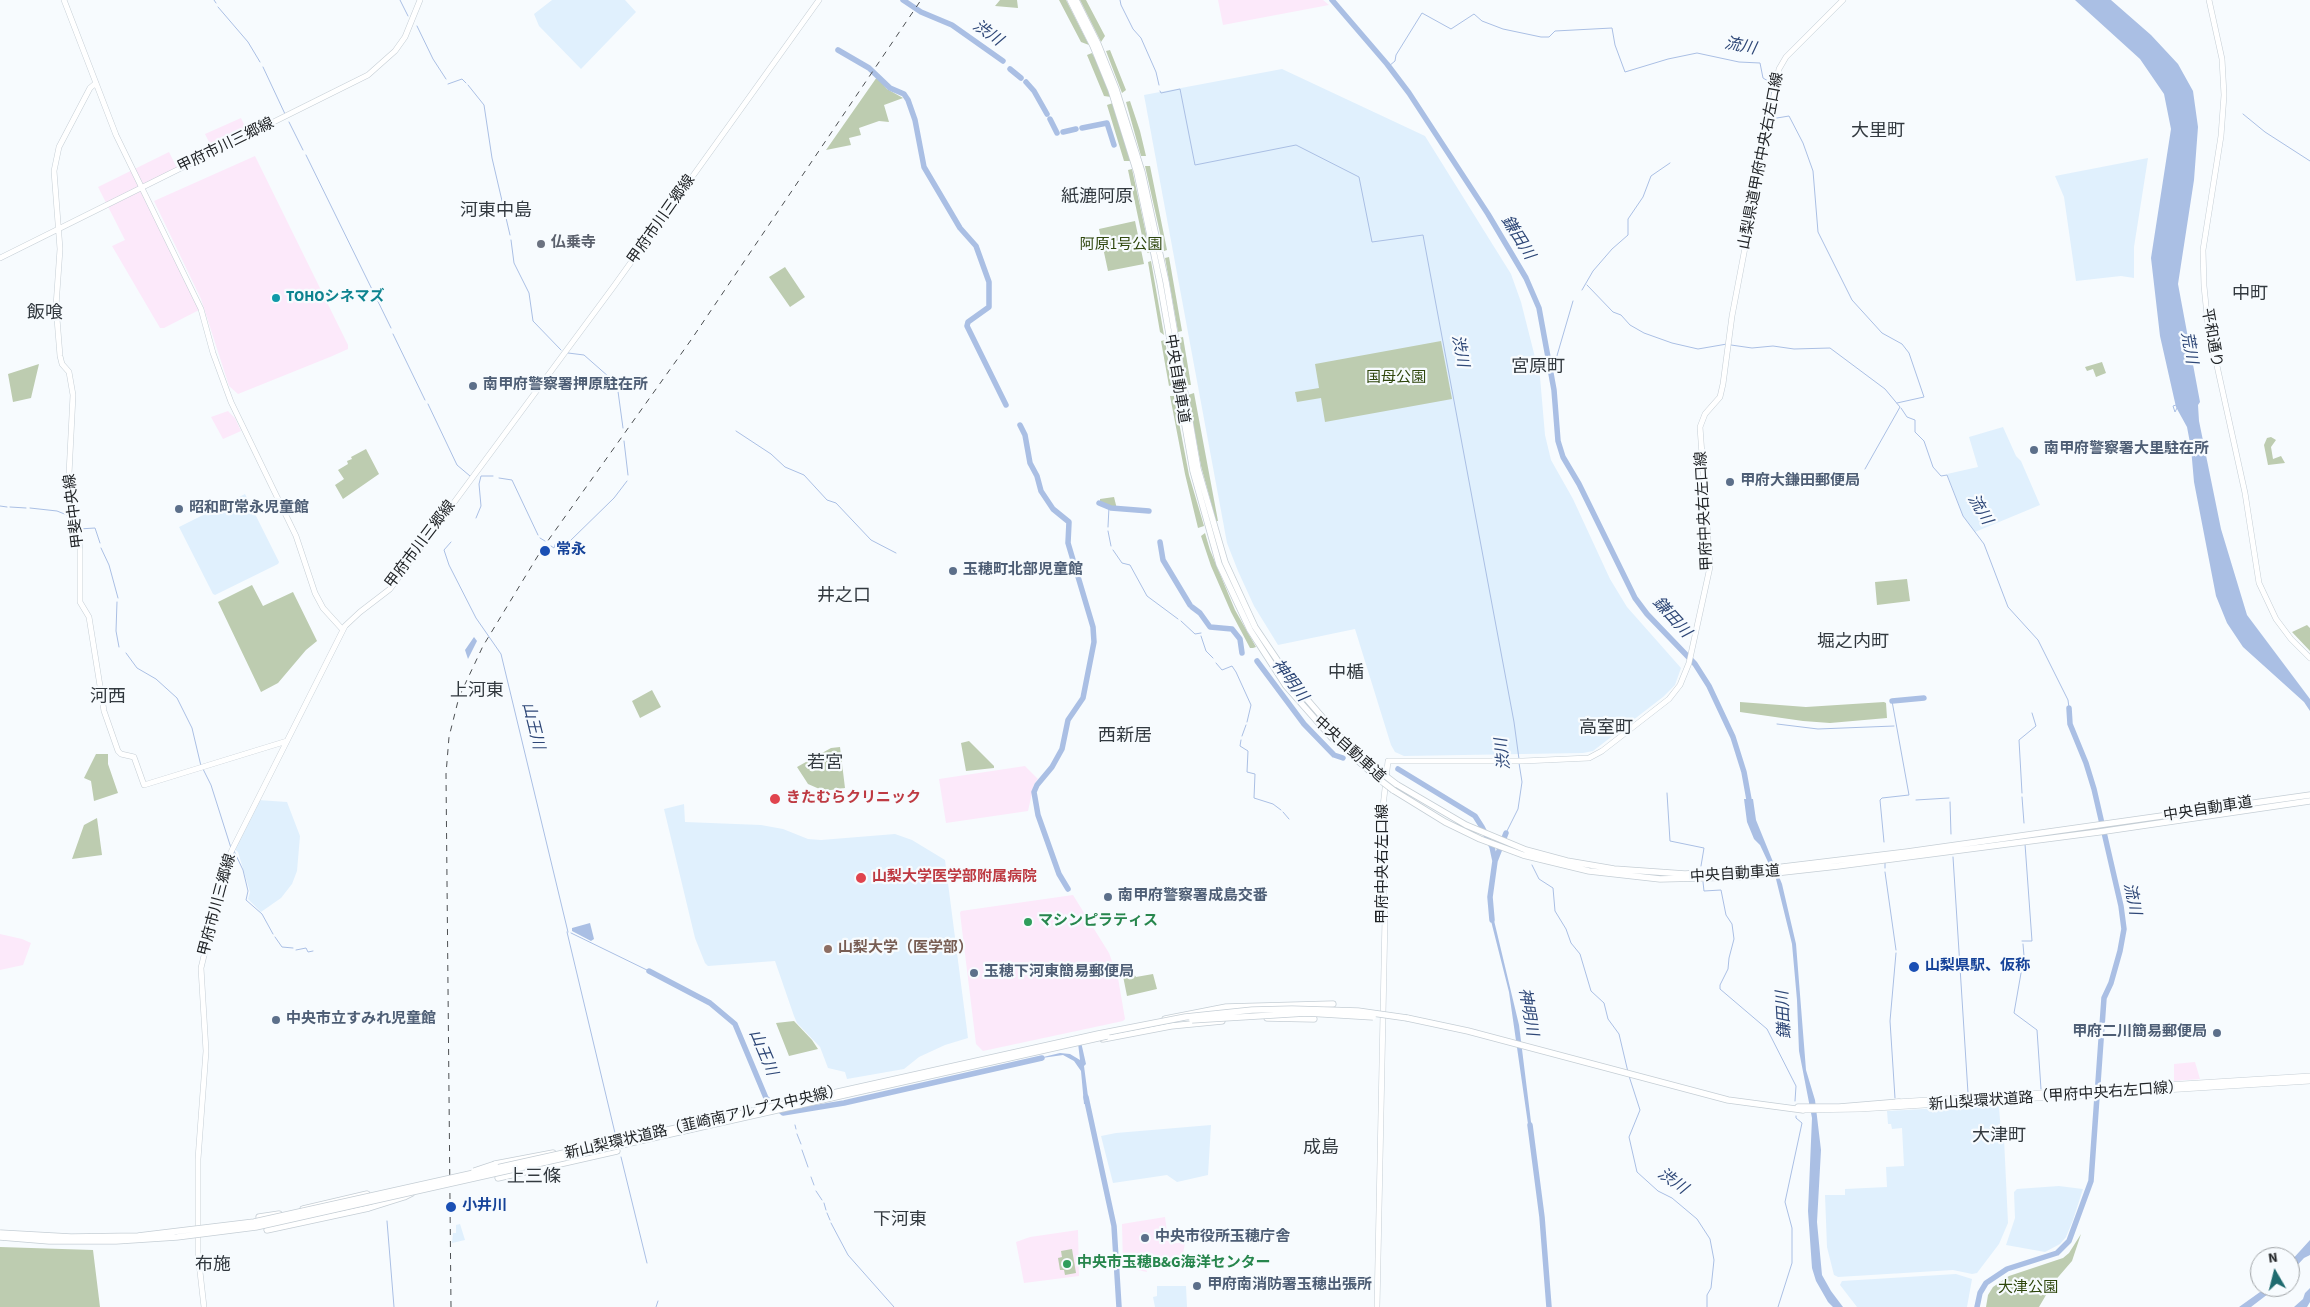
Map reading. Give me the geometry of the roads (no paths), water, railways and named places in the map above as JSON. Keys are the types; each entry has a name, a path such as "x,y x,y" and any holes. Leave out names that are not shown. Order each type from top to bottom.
{"highway":[{"name":"中央自動車道","path":"1070,0 1096,45"},
{"name":"中央自動車道","path":"1076,0 1130,128 1166,282 1194,452 1210,516 1225,562 1255,626 1292,682 1336,732 1382,777 1395,787 1482,836 1508,847 1567,861 1637,872 1685,874 1784,870 2310,800"},
{"name":"中央自動車道","path":"2106,828 2310,795"},
{"path":"1139,1025 1211,1009 1333,1004"},
{"name":"新山梨環状道路（韮崎南アルプス中央線）","path":"0,1237 87,1242 177,1238 273,1224 1139,1025 1206,1014 1266,1009 1336,1010 1407,1018 1468,1031 1728,1100 1820,1108 1899,1102"},
{"name":"新山梨環状道路（韮崎南アルプス中央線）","path":"0,1233 95,1237 177,1233 254,1222 404,1190 430,1187 1184,1021 1230,1016 1307,1013 1407,1018"},
{"path":"1088,1041 1196,1024 1246,1019 1314,1019"},
{"path":"430,1187 505,1162 642,1132"},
{"path":"430,1187 520,1174 617,1151"},
{"path":"259,1217 349,1197 404,1190"},
{"path":"267,1230 363,1210 404,1198 412,1193"}],"main road":[{"path":"64,0 116,135 201,309 213,353 232,402 296,536 316,593 323,608 343,630"},
{"name":"甲府市川三郷線","path":"0,258 368,75 395,52 405,38 420,0"},
{"name":"甲府市川三郷線","path":"204,1307 198,1244 198,1159 206,1051 201,968 227,861 232,849 348,622 390,589 637,254 819,0"},
{"name":"山梨県道甲府中央右左口線","path":"1728,345 1778,70 1782,62 1843,0"},
{"name":"平和通り","path":"2209,0 2222,59 2224,95 2221,136 2203,250 2208,325 2244,493 2259,583 2276,619 2291,639 2310,658"},
{"name":"甲斐中央線","path":"96,83 90,88 55,157 54,171 59,229 60,271 56,306 60,356 62,364 69,372 73,390 70,474 80,550 80,602 89,617 104,711 118,751 121,754 134,757 144,785 287,741"},
{"name":"甲府中央右左口線","path":"1377,1307 1385,917 1381,825 1388,761 1522,761 1584,758 1598,753 1673,695 1689,663 1710,567 1700,427 1705,414 1720,397 1728,345"},
{"name":"新山梨環状道路（甲府中央右左口線）","path":"1820,1108 2097,1092 2310,1076"},
{"name":"新山梨環状道路（甲府中央右左口線）","path":"1899,1102 2310,1081"}],"water":[{"name":"荒川","path":"2075,0 2111,0 2151,35 2178,64 2193,91 2198,127 2194,180 2178,284 2200,402 2198,405 2199,421 2221,529 2247,615 2310,699 2310,711 2304,702 2243,647 2227,623 2216,596 2194,482 2187,427 2176,407 2160,336 2151,258 2171,129 2164,94 2140,59"},
{"path":"474,637 477,641 468,659 465,650"},
{"path":"1744,799 1753,799 1756,820 1782,884 1796,944 1806,1070 1815,1100 1821,1150 1817,1222 1822,1275 1843,1307 1833,1307 1828,1302 1816,1281 1812,1268 1808,1211 1812,1118 1799,1051 1792,944 1776,879 1747,822"},
{"path":"1492,912 1519,1025 1532,1130 1529,1131 1509,992 1489,913"},
{"path":"590,923 594,939 591,941 572,931 572,928"},
{"path":"1081,1042 1086,1064 1084,1066 1089,1104 1084,1104 1081,1071 1074,1061 1063,1055 1035,1059 1060,1053 1070,1054 1080,1060 1078,1043"},
{"path":"2310,1240 2310,1255 2300,1262 2300,1251"},
{"path":"2310,1288 2310,1302 2307,1307 2294,1307 2303,1299 2305,1293"},
{"path":"2253,1297 2264,1297 2251,1307 2239,1307"}],"waterway":[{"path":"400,0 408,16"},
{"name":"渋川","path":"903,0 921,12 952,25 1003,61"},
{"path":"1120,0 1133,29 1141,38 1156,72 1159,85"},
{"name":"鎌田川","path":"1332,0 1387,64 1409,93 1488,214 1526,278 1539,308 1554,390 1558,441 1563,457 1579,484 1635,598 1647,614 1695,664 1709,686 1733,737 1744,772 1750,805"},
{"path":"218,7 248,42 260,62"},
{"name":"流川","path":"1389,66 1395,61 1396,55 1422,13 1451,29 1474,14 1482,21 1503,29 1541,37 1549,37 1555,31 1612,28 1615,45 1625,72 1668,59 1697,53 1739,62 1760,63 1763,78 1773,84 1768,116"},
{"path":"417,26 433,59 446,79"},
{"path":"838,50 869,68 890,88 904,94 908,100 915,120 924,167 960,228 976,246 989,282 989,307 968,322 967,326 1006,405"},
{"path":"263,67 285,114"},
{"name":"渋川","path":"1010,69 1021,78"},
{"path":"448,84 462,79 466,83"},
{"name":"渋川","path":"1026,82 1034,91 1047,114"},
{"path":"468,85 484,105 492,158 510,235"},
{"name":"渋川","path":"1160,91 1161,93 1180,89 1195,165 1296,145 1359,177 1372,242 1423,235 1514,722 1519,759"},
{"path":"2243,114 2265,132 2310,161"},
{"name":"流川","path":"1771,119 1789,116 1803,143 1813,171 1818,232 1852,300 1882,333 1902,344 1909,353 1924,397 1897,403"},
{"name":"渋川","path":"1050,119 1057,133"},
{"path":"289,122 303,150"},
{"name":"渋川","path":"1082,128 1107,123 1114,145"},
{"name":"渋川","path":"1063,132 1076,129"},
{"path":"306,155 391,328"},
{"path":"1582,290 1593,271 1612,249 1628,235 1628,219 1643,197 1651,176 1670,163"},
{"path":"511,240 514,263 529,293 533,321 561,350"},
{"path":"1587,285 1613,312 1621,315 1630,325 1644,333 1672,343 1698,349 1727,344"},
{"path":"1548,360 1556,359 1573,301"},
{"path":"393,334 425,400"},
{"path":"1731,345 1752,348 1773,346 1794,349 1830,348 1885,389 1900,407 1865,469"},
{"path":"568,353 584,355 617,384 623,428"},
{"path":"428,404 457,465 470,476"},
{"path":"2176,405 2173,406 2175,412 2177,408"},
{"name":"流川","path":"1901,408 1907,417 1915,420 1915,432 1924,441 1933,467 1941,476 1947,475 1963,516 1984,544 2008,607 2038,640 2068,700 2069,708"},
{"path":"1020,425 1025,435 1030,463 1037,476 1041,491 1053,509 1069,522 1068,543 1093,627 1094,642 1083,698 1068,720 1062,749 1034,792 1038,815 1059,874 1068,889"},
{"path":"736,431 771,454 785,467 804,475 827,500 836,503 871,540 896,553"},
{"path":"624,441 628,475"},
{"name":"山王川","path":"476,518 481,506 479,484 481,476 493,476"},
{"path":"499,478 512,480 538,535"},
{"path":"570,541 614,498 627,481"},
{"name":"神明川","path":"1099,503 1111,508 1149,511"},
{"path":"0,506 7,507"},
{"path":"10,507 26,508"},
{"path":"1108,527 1109,507"},
{"path":"30,508 57,511 72,517"},
{"path":"79,529 95,528 100,543"},
{"path":"1108,531 1111,546"},
{"path":"540,538 545,541"},
{"name":"山王川","path":"451,542 444,550 449,565 476,618 501,654 568,932"},
{"path":"551,546 554,548 556,542 560,543"},
{"name":"神明川","path":"1160,542 1163,560 1190,605"},
{"path":"101,548 109,565 118,598"},
{"path":"1113,550 1122,563 1130,565 1147,596 1178,619"},
{"path":"117,602 116,631 119,647"},
{"name":"神明川","path":"1192,607 1200,613 1210,627 1232,629 1240,639 1242,653"},
{"path":"1181,621 1195,634 1201,633"},
{"path":"1201,636 1206,651 1213,658"},
{"path":"126,653 137,668 156,679 177,698 192,728 201,766"},
{"name":"神明川","path":"1257,661 1304,724 1334,755 1343,758"},
{"path":"1216,663 1222,670 1232,666 1236,672 1251,705 1247,722"},
{"name":"流川","path":"1892,701 1924,698"},
{"path":"1884,842 1880,800 1882,798 1909,795 1892,701"},
{"name":"流川","path":"1977,1307 1980,1293 1986,1283 2007,1269 2057,1253 2069,1241 2091,1181 2104,998 2111,983 2124,929 2121,906 2094,789 2086,763 2070,724 2069,708"},
{"path":"2022,793 2019,740 2036,726 2032,713"},
{"path":"1777,724 1818,729 1894,726"},
{"path":"1242,736 1246,725"},
{"path":"1241,740 1240,746 1248,751 1247,772 1255,774 1254,798 1273,804 1281,810"},
{"name":"渋川","path":"1506,833 1518,809 1522,782 1519,763"},
{"path":"203,769 211,785 231,848"},
{"name":"神明川","path":"1398,769 1475,816 1482,827 1492,847 1495,861 1490,897 1492,920"},
{"path":"1667,793 1670,841 1704,848 1701,866"},
{"path":"2022,797 2024,823"},
{"path":"1916,800 1949,798"},
{"path":"1950,802 1951,834"},
{"path":"1283,812 1289,819"},
{"path":"1495,861 1506,833"},
{"path":"2022,941 2032,941 2025,844"},
{"path":"234,851 243,870 248,891 246,900 262,914 273,934"},
{"path":"1953,857 1968,1093"},
{"path":"1885,863 1885,868"},
{"name":"渋川","path":"1532,865 1539,879 1553,888 1555,911 1566,929 1571,943 1580,954 1591,991 1604,1003 1608,1019 1619,1034 1628,1072"},
{"path":"1885,872 1896,950"},
{"path":"1703,882 1704,891 1721,890 1726,915 1732,924 1734,939 1728,969 1720,989 1767,1029 1796,1086 1795,1101"},
{"path":"567,932 615,1133"},
{"name":"山王川","path":"571,933 649,971"},
{"path":"275,937 282,947 293,948"},
{"path":"2023,944 2024,956 2014,1013 2037,1030 2041,1089"},
{"path":"296,950 306,948 308,952 313,951"},
{"path":"1895,1098 1890,1021 1896,953"},
{"path":"649,971 710,1003 735,1024 766,1098 783,1113 844,1103 1042,1058"},
{"name":"渋川","path":"1629,1076 1640,1110 1629,1137 1637,1172 1658,1191 1672,1198 1697,1219 1710,1239 1714,1260 1711,1288 1707,1295 1707,1307"},
{"path":"1086,1097 1114,1226 1119,1307"},
{"path":"1778,1307 1792,1263 1792,1228 1785,1202 1802,1123 1796,1116"},
{"name":"山王川","path":"795,1125 796,1129"},
{"name":"神明川","path":"1530,1125 1542,1217 1549,1307"},
{"name":"山王川","path":"797,1134 801,1144"},
{"name":"山王川","path":"802,1150 808,1167"},
{"path":"621,1157 647,1263"},
{"name":"山王川","path":"811,1177 814,1185"},
{"name":"山王川","path":"816,1191 822,1200"},
{"name":"山王川","path":"824,1203 826,1210"},
{"name":"山王川","path":"827,1213 830,1220"},
{"path":"387,1221 394,1307"},
{"name":"山王川","path":"831,1223 848,1255 894,1307"},
{"path":"656,1307 658,1301"}],"railway":[{"path":"451,1307 446,774 449,737 459,697 483,646 542,549 691,340 921,0"}],"place":[{"name":"仏乗寺","path":"541,244"},
{"name":"TOHOシネマズ","path":"276,298"},
{"name":"南甲府警察署押原駐在所","path":"473,386"},
{"name":"南甲府警察署大里駐在所","path":"2034,450"},
{"name":"甲府大鎌田郵便局","path":"1730,482"},
{"name":"昭和町常永児童館","path":"179,509"},
{"name":"常永","path":"545,551"},
{"name":"玉穂町北部児童館","path":"953,571"},
{"name":"きたむらクリニック","path":"775,799"},
{"name":"山梨大学医学部附属病院","path":"861,878"},
{"name":"南甲府警察署成島交番","path":"1108,897"},
{"name":"マシンピラティス","path":"1028,922"},
{"name":"山梨大学（医学部）","path":"828,949"},
{"name":"山梨県駅、仮称","path":"1914,967"},
{"name":"玉穂下河東簡易郵便局","path":"974,973"},
{"name":"中央市立すみれ児童館","path":"276,1020"},
{"name":"甲府二川簡易郵便局","path":"2217,1033"},
{"name":"小井川","path":"451,1207"},
{"name":"中央市役所玉穂庁舎","path":"1145,1238"},
{"name":"中央市玉穂B&G海洋センター","path":"1067,1264"},
{"name":"甲府南消防署玉穂出張所","path":"1197,1286"}],"district":[{"name":"大里町","path":"1878,132"},
{"name":"紙漉阿原","path":"1097,198"},
{"name":"河東中島","path":"496,212"},
{"name":"中町","path":"2250,295"},
{"name":"飯喰","path":"45,314"},
{"name":"宮原町","path":"1538,368"},
{"name":"井之口","path":"844,597"},
{"name":"堀之内町","path":"1853,643"},
{"name":"中楯","path":"1346,674"},
{"name":"上河東","path":"477,692"},
{"name":"河西","path":"108,698"},
{"name":"高室町","path":"1606,729"},
{"name":"西新居","path":"1125,737"},
{"name":"若宮","path":"825,764"},
{"name":"大津町","path":"1999,1137"},
{"name":"成島","path":"1321,1149"},
{"name":"上三條","path":"534,1178"},
{"name":"下河東","path":"900,1221"},
{"name":"布施","path":"213,1266"}],"park label":[{"name":"阿原1号公園","path":"1121,246"},
{"name":"国母公園","path":"1396,379"},
{"name":"大津公園","path":"2028,1289"}]}
